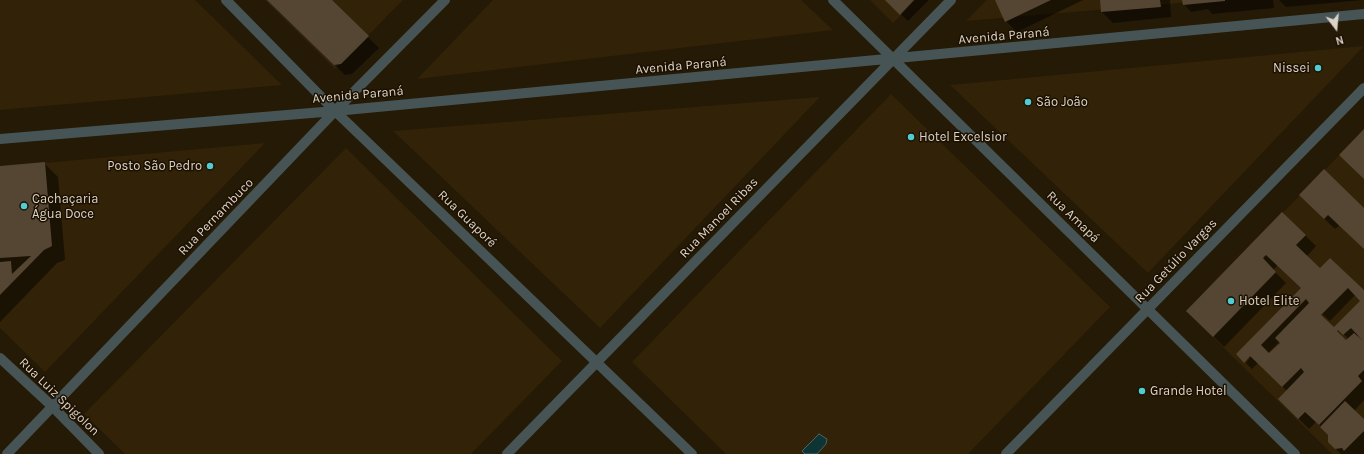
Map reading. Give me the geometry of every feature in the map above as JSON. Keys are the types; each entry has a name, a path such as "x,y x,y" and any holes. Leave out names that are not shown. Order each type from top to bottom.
{"street":[{"name":"Rua Guaporé","path":"226,0 335,111 692,454"},
{"name":"Rua Pernambuco","path":"7,454 335,111 445,0"},
{"name":"Rua Amapá","path":"832,0 1295,454"},
{"name":"Rua Manoel Ribas","path":"507,454 951,0"},
{"name":"Avenida Paraná","path":"0,139 335,111 1364,14"},
{"name":"Rua Getúlio Vargas","path":"1006,454 1364,88"},
{"name":"Rua Luiz Spigolon","path":"0,358 53,407 99,454"}],"shaded area":[{"path":"0,0 195,0 282,85 0,110"},
{"path":"265,0 403,0 335,69"},
{"path":"493,0 801,0 833,30 417,79"},
{"path":"870,0 916,0 893,23"},
{"path":"987,0 1215,0 966,21"},
{"path":"1364,46 1148,273 950,85"},
{"path":"891,94 1110,307 968,454 726,454 632,362"},
{"path":"820,97 600,328 393,131"},
{"path":"1364,130 1364,454 1332,454 1186,311"},
{"path":"265,143 45,372 0,328 0,167"},
{"path":"346,148 562,361 471,454 125,454 84,414"}],"water":[{"path":"819,434 827,439 826,444 817,454 805,454 802,451"}],"building":[{"path":"267,0 332,0 369,36 341,64 334,65"},
{"path":"885,0 914,0 900,15"},
{"path":"995,0 1051,0 1005,22"},
{"path":"1100,0 1160,0 1161,7 1101,12"},
{"path":"1182,0 1225,0 1225,1 1183,5"},
{"path":"1364,129 1364,179 1339,155"},
{"name":"Cachaçaria Água Doce","path":"45,162 52,246 44,250 0,295 0,262 11,261 12,274 31,256 0,258 0,166"},
{"path":"1324,169 1364,208 1364,249 1328,215 1324,219 1299,195"},
{"path":"1282,212 1306,235 1296,245 1320,268 1330,258 1364,290 1364,370 1358,376 1362,381 1319,425 1305,412 1298,419 1278,399 1304,372 1301,368 1282,387 1250,356 1244,363 1236,354 1301,288 1266,255 1263,258 1276,272 1213,337 1186,311","holes":["1348,288 1360,301 1334,327 1321,315","1306,299 1309,303 1275,338 1280,343 1269,353 1261,345","1351,328 1363,341 1354,333 1346,340 1337,331 1338,330 1343,335"]},
{"path":"1345,401 1364,419 1364,431 1344,451 1342,448 1335,449 1328,442 1328,435 1320,427"}],"place":[{"name":"Nissei","path":"1318,68"},
{"name":"São João","path":"1028,102"},
{"name":"Hotel Excelsior","path":"911,137"},
{"name":"Posto São Pedro","path":"210,166"},
{"name":"Cachaçaria Água Doce","path":"24,206"},
{"name":"Hotel Elite","path":"1231,301"},
{"name":"Grande Hotel","path":"1142,391"}]}
